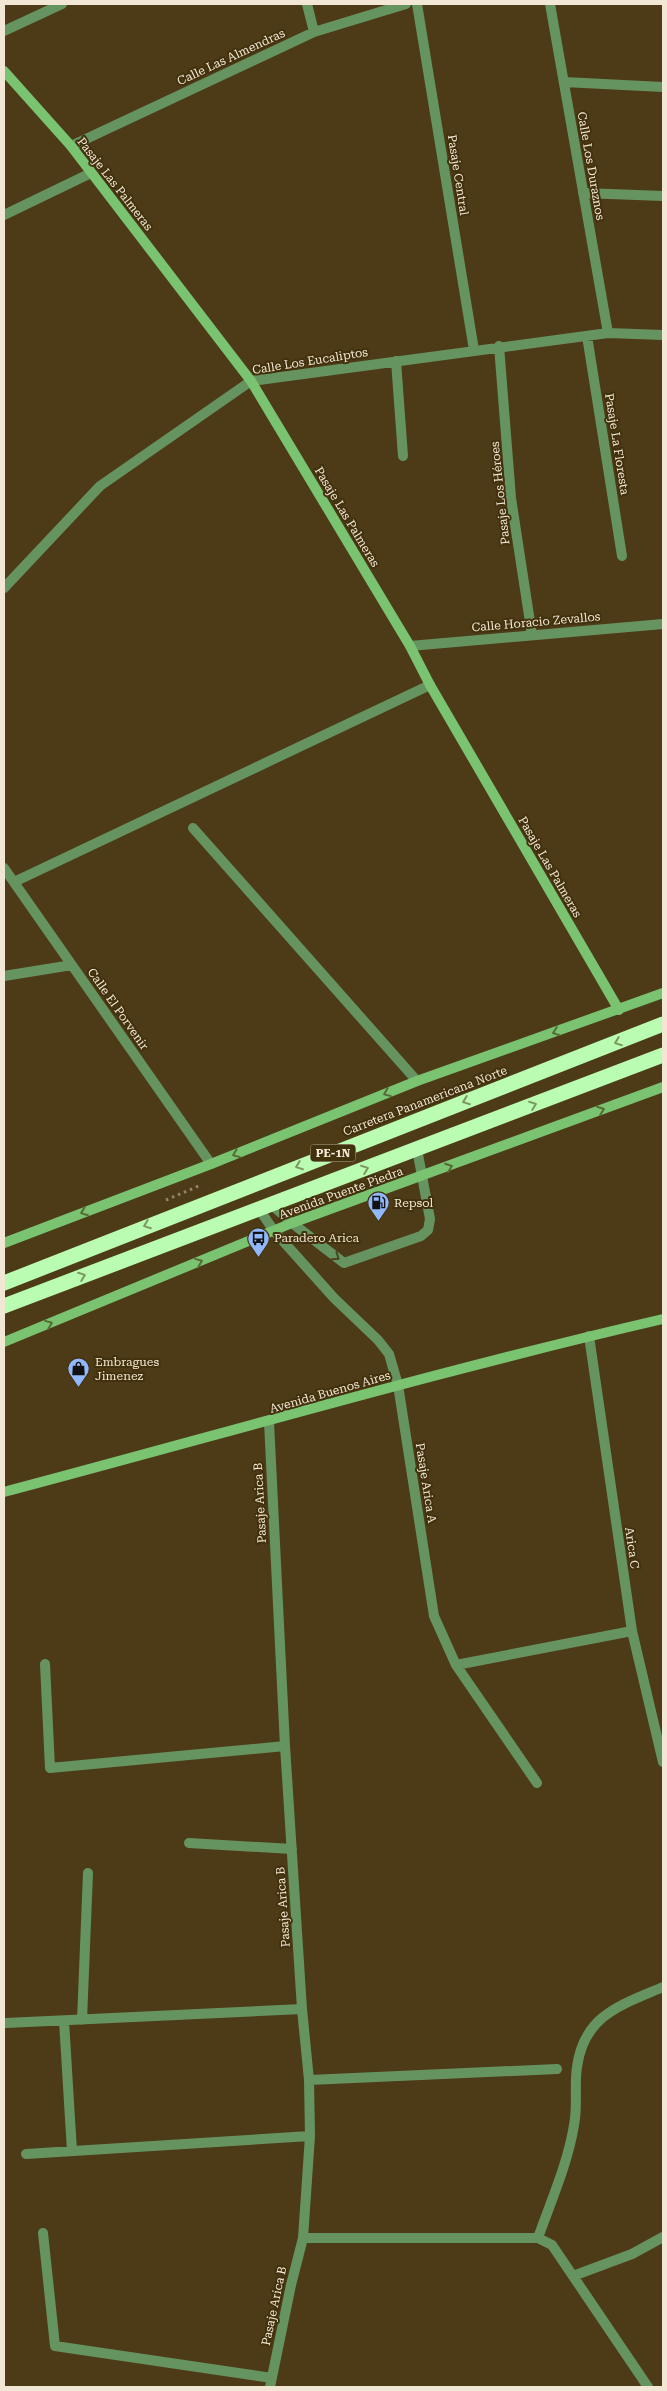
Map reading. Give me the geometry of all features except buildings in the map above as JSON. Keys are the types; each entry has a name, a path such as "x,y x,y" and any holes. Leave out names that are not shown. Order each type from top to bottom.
{"highway":[{"name":"Carretera Panamericana Norte","path":"4,1283 663,1024"},
{"name":"PE-1N","path":"4,1306 663,1055"}],"main road":[{"name":"Pasaje Las Palmeras","path":"4,71 71,146 251,381 410,646 430,685 619,1010"},
{"path":"4,1243 210,1164 417,1081 663,993"},
{"name":"Avenida Puente Piedra","path":"4,1342 292,1223 421,1178 663,1087"},
{"name":"Avenida Buenos Aires","path":"4,1492 269,1422 398,1385 663,1319"}],"street":[{"path":"4,31 62,4"},
{"path":"307,4 314,32"},
{"name":"Calle Las Almendras","path":"71,146 314,32 406,4"},
{"name":"Pasaje Central","path":"417,4 474,350"},
{"name":"Calle Los Duraznos","path":"550,4 608,333"},
{"path":"564,82 663,87"},
{"path":"4,215 91,173"},
{"path":"583,193 663,196"},
{"name":"Calle Los Eucaliptos","path":"4,588 100,486 251,381 499,346 608,333 663,336"},
{"name":"Pasaje La Floresta","path":"587,336 622,556"},
{"name":"Pasaje Los Héroes","path":"499,346 511,498 532,635"},
{"path":"396,361 403,456"},
{"name":"Calle Horacio Zevallos","path":"410,646 663,624"},
{"path":"14,882 430,685"},
{"path":"193,828 417,1081"},
{"name":"Calle El Porvenir","path":"4,868 210,1164"},
{"path":"4,976 72,965"},
{"path":"265,1207 292,1223 344,1263 421,1236 428,1230 430,1219 417,1149"},
{"name":"Pasaje Arica A","path":"265,1207 274,1231 334,1298 378,1340 389,1354 398,1385 434,1616 456,1665 537,1783"},
{"name":"Arica C","path":"589,1336 632,1631 663,1762"},
{"name":"Pasaje Arica B","path":"269,1422 285,1746 302,2009 309,2080 310,2136 303,2238 291,2285 271,2383"},
{"path":"456,1665 632,1631"},
{"path":"45,1664 50,1768 285,1746"},
{"path":"189,1843 292,1849"},
{"path":"82,2020 88,1873"},
{"path":"538,2238 574,2124 577,2066 585,2039 601,2017 621,2005 663,1987"},
{"path":"6,2023 302,2009"},
{"path":"64,2021 72,2151"},
{"path":"309,2080 557,2069"},
{"path":"26,2154 310,2136"},
{"path":"43,2233 55,2346 271,2383"},
{"path":"573,2276 632,2254 663,2236"},
{"path":"303,2238 538,2238 552,2245 648,2387"}],"path":[{"path":"166,1200 201,1184"}],"place":[{"name":"Repsol","path":"378,1222"},
{"name":"Paradero Arica","path":"258,1257"},
{"name":"Embragues Jimenez","path":"79,1388"}]}
